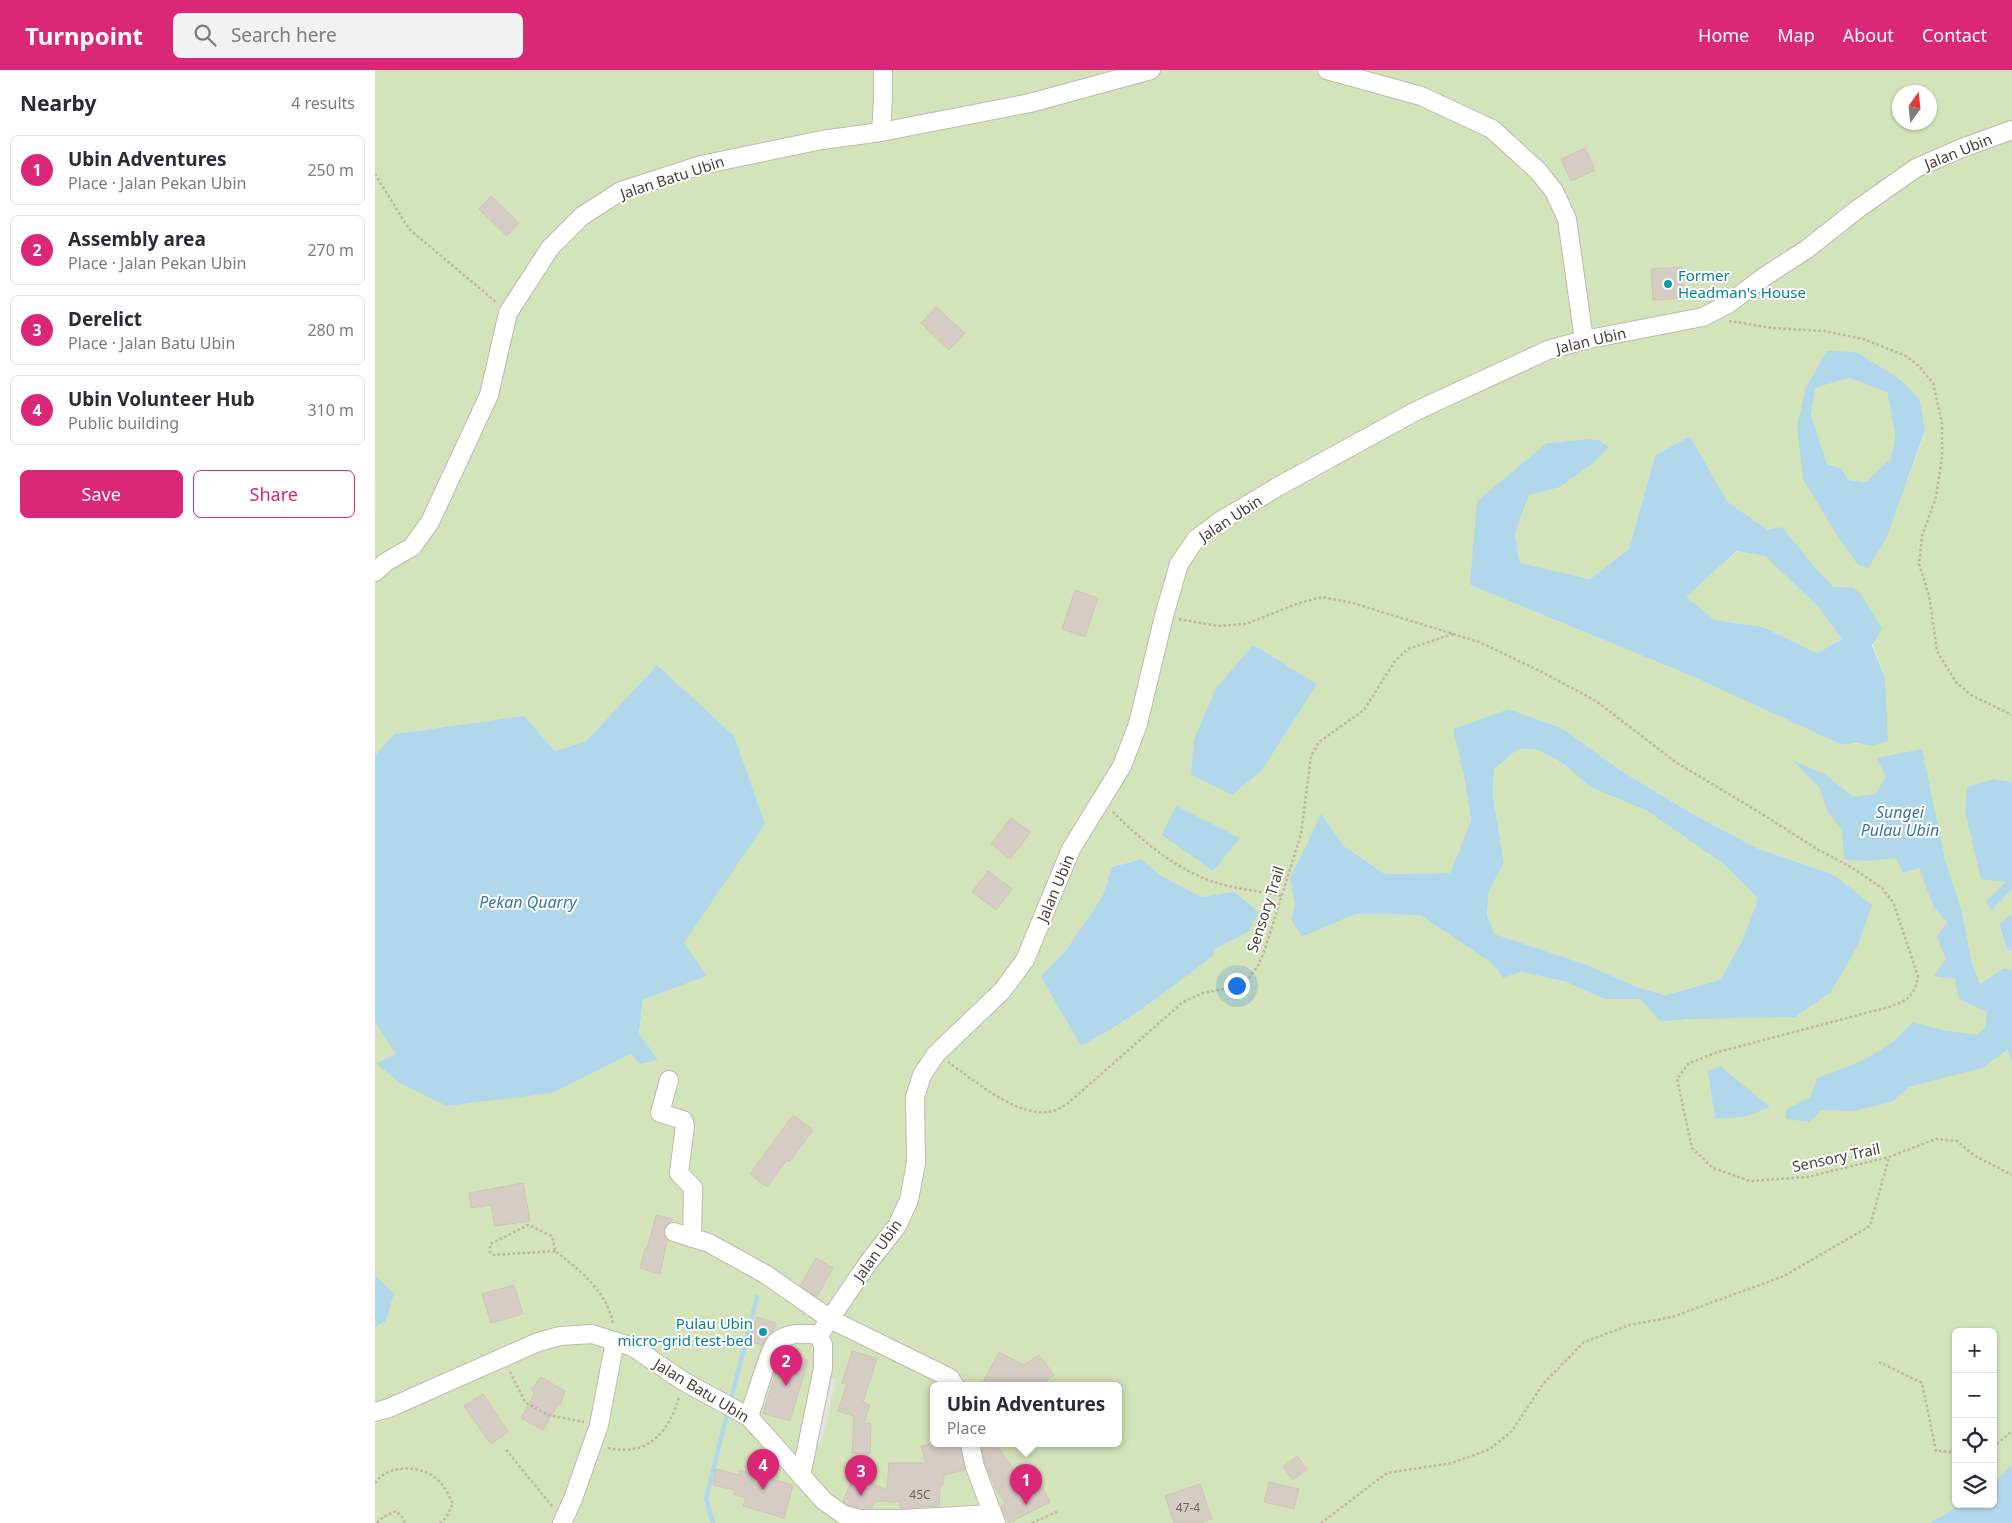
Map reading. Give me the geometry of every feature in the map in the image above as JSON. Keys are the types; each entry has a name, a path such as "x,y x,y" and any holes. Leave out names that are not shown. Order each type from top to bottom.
{"street":[{"path":"881,132 883,70"},
{"name":"Jalan Batu Ubin","path":"375,572 386,562 412,547 430,522 489,395 508,313 550,248 582,216 621,191 701,165 821,140 881,132 1030,102 1151,70"},
{"path":"1327,70 1421,96 1492,128 1539,172 1554,191 1567,219 1584,340"},
{"name":"Jalan Ubin","path":"819,1335 868,1263 897,1226 909,1200 917,1163 915,1097 921,1075 936,1054 1002,991 1025,960 1071,849 1122,766 1139,724 1164,616 1179,564 1196,539 1222,520 1416,411 1548,350 1584,340 1703,317 1728,304 1764,277 1807,249 1859,208 1915,168 2012,130"},
{"path":"669,1080 660,1113 683,1120 685,1126 679,1173 693,1188 692,1238"},
{"path":"673,1232 709,1243 765,1274 829,1319 950,1378 952,1382"},
{"path":"749,1417 773,1344 789,1334 807,1333 819,1335 823,1345 823,1368 801,1476"},
{"name":"Jalan Batu Ubin","path":"375,1412 389,1408 497,1360 560,1336 591,1334 633,1347 683,1381 749,1417 824,1501 844,1515 860,1519 994,1519"},
{"path":"563,1522 599,1425 615,1340"},
{"path":"971,1447 975,1467 994,1519"}],"path":[{"path":"375,174 409,229 508,313"},
{"path":"1703,317 1771,328 1824,331 1863,339 1904,355 1919,365 1933,383 1942,423 1942,458 1936,497 1922,536 1919,564 1929,595 1937,651 1956,682 1971,695 2012,715"},
{"path":"1164,616 1218,626 1246,624 1299,603 1322,597 1353,603 1454,633"},
{"name":"Sensory Trail","path":"936,1054 1002,1099 1022,1108 1039,1112 1053,1112 1067,1104 1183,1002 1203,993 1234,987 1247,980 1262,958 1301,834 1311,756 1319,742 1363,710 1395,661 1408,649 1454,633 1479,642 1544,673 1596,701 1677,764 1817,849 1851,867 1882,888 1893,902 1918,976 1915,989 1907,1001 1718,1052 1689,1063 1677,1079 1692,1148 1713,1168 1749,1182 1807,1177 1889,1157 1936,1139 1957,1140 1975,1156 2012,1175"},
{"path":"1101,800 1128,827 1181,868 1214,882 1282,896"},
{"path":"1321,1523 1387,1473 1452,1463 1489,1449 1512,1431 1543,1384 1584,1342 1629,1325 1672,1317 1785,1276 1870,1226 1889,1157"},
{"path":"555,1251 552,1236 528,1225 490,1244 490,1252 494,1255 555,1251 569,1261 601,1293 612,1318 615,1340"},
{"path":"497,1360 525,1402 548,1415 599,1425"},
{"path":"1879,1362 1922,1382 1936,1451 1952,1452"},
{"path":"593,1444 611,1449 631,1449 651,1444 664,1430 675,1410 683,1381"},
{"path":"1997,1444 2012,1431"},
{"path":"506,1450 563,1522"},
{"path":"375,1483 378,1479 400,1467 426,1471 441,1483 453,1503 446,1518 440,1523"},
{"path":"377,1523 383,1517 396,1511 405,1523"},
{"path":"1032,1523 1057,1512"}],"green space":[{"path":"375,70 2012,70 2012,782 1994,779 2007,882 1986,902 1992,909 2012,889 2012,914 1999,926 2007,949 2012,952 2012,970 2003,968 1987,1012 2012,1061 2012,1464 1997,1480 1997,1328 1952,1328 1952,1508 1954,1508 1930,1523 375,1523 375,1328 386,1321 394,1294 375,1275 375,1023 397,1054 376,1063 552,1093 631,1054 657,1060 639,1033 643,1000 707,976 683,943 765,824 657,665 586,741 555,751 524,717 394,734 375,755","holes":["1827,351 1920,400 1925,432 1908,479 1838,537 1797,427","1690,436 1728,502 1768,530 1817,570 1834,587 1852,587 1885,678 1870,746 1857,743 1842,745 1689,675 1470,585 1547,443 1587,439 1599,440 1558,488 1529,495 1515,534 1520,564 1590,579 1629,549 1655,455","1509,709 1562,728 1620,770 1689,812 1757,848 1834,875 1691,1019 1661,1022 1641,999 1604,999 1566,982 1522,972 1503,978 1491,963 1420,915 1356,914 1302,937 1291,920 1295,903 1344,846 1385,874 1450,873 1471,820 1464,777","1141,859 1160,875 1202,897 1249,932 1215,949 1213,956 1165,993 1132,1016 1081,1046 1042,977 1066,950 1102,897 1112,867"]},
{"path":"1850,378 1887,391 1895,435 1891,458 1866,482 1848,480 1842,468 1827,464 1811,415 1815,388"},
{"path":"1738,551 1765,556 1819,608 1842,639 1817,653 1763,627 1715,620 1685,597"},
{"path":"1518,749 1536,750 1564,764 1590,787 1647,811 1722,863 1758,898 1742,941 1720,980 1665,995 1640,988 1585,964 1495,934 1487,916 1489,891 1504,863 1493,796 1494,768"}],"shaded area":[{"path":"828,1377 836,1380 821,1444 812,1442"}],"water":[{"path":"1827,351 1856,352 1901,380 1920,400 1925,431 1886,539 1868,568 1858,565 1838,537 1803,479 1797,427 1806,387","holes":["1850,378 1887,392 1895,435 1891,458 1866,482 1848,480 1842,468 1827,464 1811,415 1815,388"]},
{"path":"1690,436 1728,502 1768,530 1782,527 1817,570 1834,587 1852,587 1861,594 1882,629 1872,645 1885,678 1888,741 1870,746 1857,743 1842,745 1689,675 1470,585 1477,501 1547,443 1587,439 1599,440 1609,447 1593,463 1558,488 1529,495 1515,534 1520,563 1590,579 1629,549 1655,455","holes":["1737,551 1765,556 1819,608 1842,639 1817,653 1763,627 1715,620 1686,597"]},
{"path":"1253,645 1317,684 1262,770 1232,795 1191,775 1194,740 1216,688"},
{"name":"Pekan Quarry","path":"657,665 734,736 765,824 684,943 707,976 643,1000 639,1033 658,1060 640,1064 631,1054 552,1093 447,1106 399,1083 376,1063 396,1054 375,1023 375,755 394,734 524,716 555,751 586,741"},
{"path":"1509,709 1562,728 1620,770 1689,812 1757,848 1834,875 1872,905 1858,945 1831,992 1795,1017 1691,1019 1661,1022 1640,999 1604,999 1566,982 1522,972 1503,978 1491,963 1420,915 1356,914 1302,937 1291,920 1295,903 1290,879 1321,814 1344,846 1385,874 1450,873 1471,820 1453,729","holes":["1518,749 1537,750 1564,764 1590,787 1647,811 1722,863 1758,898 1742,941 1720,980 1665,995 1640,988 1585,964 1495,934 1487,916 1489,891 1504,863 1493,796 1494,769"]},
{"name":"Sungei Pulau Ubin","path":"1922,749 1945,860 1961,909 1973,968 1980,984 2004,968 2012,970 2012,1061 2007,1050 1982,1068 1909,1087 1891,1102 1854,1111 1822,1110 1809,1122 1786,1119 1786,1110 1810,1097 1817,1078 1864,1060 1893,1042 1913,1022 1942,1030 1977,1035 1985,1028 1987,1012 1959,999 1955,979 1934,976 1946,959 1937,937 1947,922 1933,906 1919,868 1903,873 1896,858 1865,861 1844,859 1842,830 1828,812 1819,787 1792,760 1826,775 1853,797 1875,794 1886,777 1877,758"},
{"path":"1994,779 2012,782 2012,889 1992,910 1985,902 2006,882 1981,879 1965,811 1967,787"},
{"path":"1176,806 1240,838 1213,871 1162,835"},
{"path":"1141,859 1160,875 1202,897 1234,892 1259,912 1249,932 1215,949 1213,956 1165,993 1132,1016 1081,1046 1041,977 1066,950 1102,897 1112,867"},
{"path":"2012,914 2012,952 2007,949 1999,925"},
{"path":"1720,1066 1770,1107 1744,1117 1715,1119 1708,1072"},
{"path":"375,1275 394,1294 386,1321 375,1328"},
{"path":"2012,1464 2012,1523 1930,1523 1954,1508 1997,1508 1997,1480"}],"building":[{"path":"1585,148 1595,170 1571,181 1561,159"},
{"path":"491,196 519,223 507,236 479,209"},
{"name":"Former Headman's House","path":"1682,267 1684,298 1653,300 1651,269"},
{"path":"936,307 965,333 949,350 921,323"},
{"path":"1075,590 1098,598 1085,637 1062,629"},
{"path":"1011,818 1031,832 1010,859 991,844"},
{"path":"988,871 1012,889 996,910 972,892"},
{"path":"793,1115 813,1130 767,1187 750,1174"},
{"path":"523,1183 530,1221 495,1226 491,1205 471,1208 469,1193"},
{"path":"656,1215 673,1219 664,1229 664,1235 667,1240 660,1274 640,1268"},
{"path":"816,1258 833,1268 817,1297 800,1286"},
{"path":"514,1285 523,1314 491,1323 482,1294"},
{"name":"Pulau Ubin micro-grid test-bed","path":"757,1317 776,1323 773,1331 766,1337 762,1345 749,1341"},
{"path":"852,1351 877,1358 863,1402 870,1405 864,1423 871,1423 870,1454 852,1453 854,1416 838,1411 847,1384 842,1383"},
{"path":"782,1352 808,1360 790,1421 763,1413"},
{"path":"999,1352 1024,1365 1039,1355 1054,1375 1044,1382 983,1382"},
{"path":"541,1377 565,1391 560,1405 558,1404 543,1430 521,1418 535,1393 531,1390"},
{"path":"483,1394 508,1432 491,1444 464,1406"},
{"path":"930,1444 930,1447 961,1447 965,1470 944,1475 943,1485 940,1485 939,1506 900,1508 900,1502 875,1501 872,1508 861,1508 848,1505 843,1501 854,1476 887,1490 889,1463 926,1463 921,1446"},
{"path":"982,1447 998,1447 1029,1493 1042,1486 1050,1502 1009,1523 1001,1507 1006,1504 994,1486 985,1464"},
{"path":"1297,1456 1307,1469 1293,1480 1283,1467"},
{"path":"760,1462 772,1466 769,1478 793,1485 784,1518 743,1506 746,1498 733,1494 735,1490 713,1485 716,1469 739,1475 740,1470 756,1475"},
{"path":"1269,1482 1299,1489 1294,1509 1264,1502"},
{"path":"1200,1484 1212,1519 1200,1523 1174,1523 1165,1496"}],"waterway":[{"path":"730,1403 757,1297"},
{"path":"713,1523 706,1499 728,1410"}],"place":[{"name":"Former Headman's House","path":"1668,284"},
{"name":"Pulau Ubin micro-grid test-bed","path":"763,1332"},
{"name":"Assembly area","path":"786,1386"},
{"name":"Ubin Volunteer Hub","path":"763,1490"},
{"name":"Derelict","path":"861,1496"},
{"name":"Ubin Adventures","path":"1026,1505"}]}
